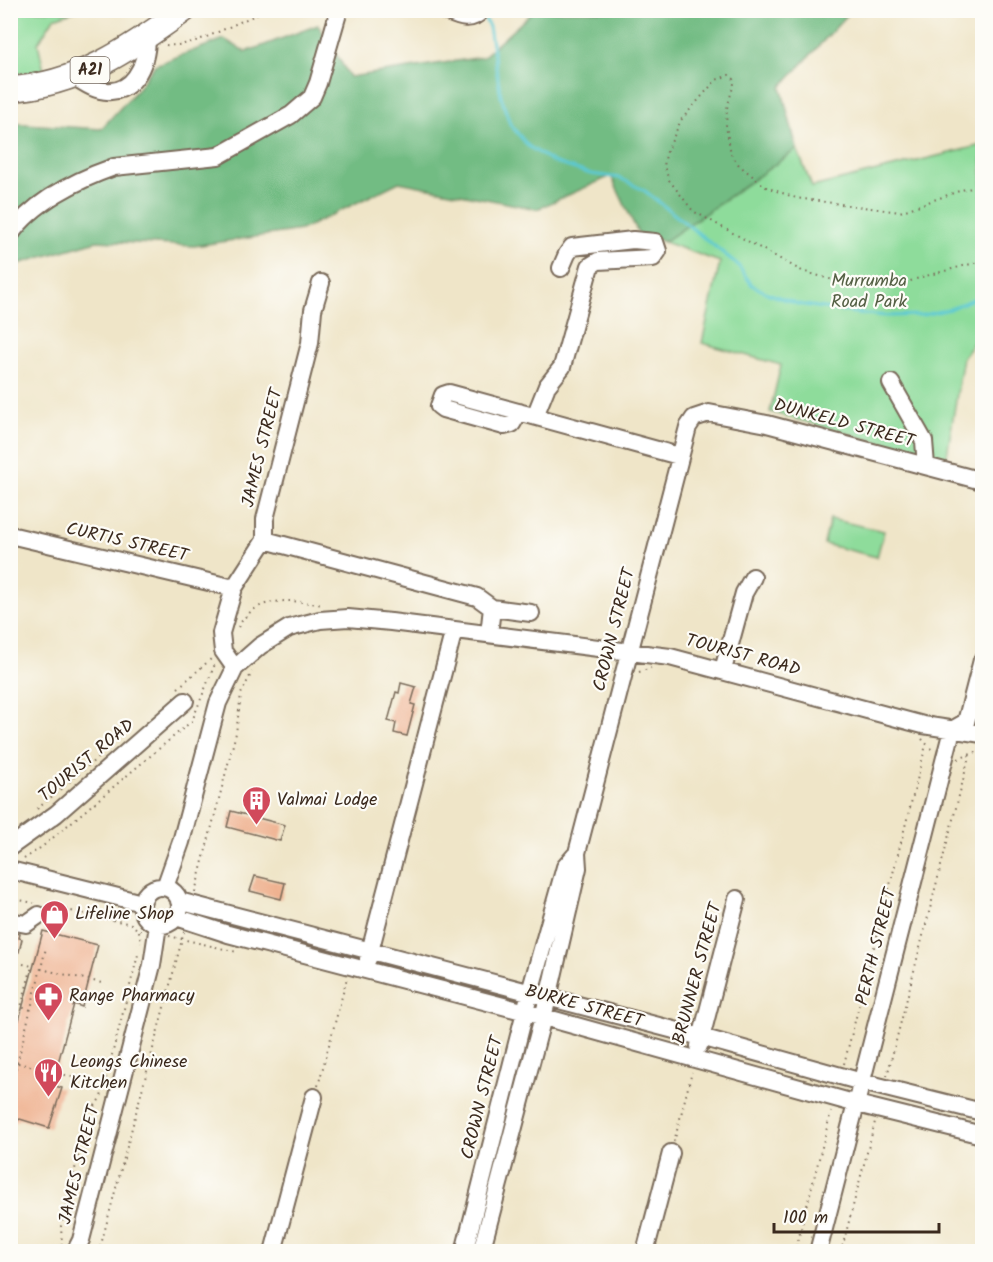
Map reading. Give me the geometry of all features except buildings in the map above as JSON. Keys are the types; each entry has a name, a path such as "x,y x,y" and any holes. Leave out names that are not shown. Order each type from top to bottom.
{"highway":[{"name":"A21","path":"10,89 45,85 103,64 157,25 184,10"}],"street":[{"path":"10,235 24,217 60,192 98,172 114,167 218,156 291,115 312,97 339,10"},
{"path":"443,10 464,19 477,15 482,10"},
{"path":"527,414 562,367 590,266 598,261 654,258 658,251 655,242 633,240 572,247 561,268"},
{"name":"JAMES STREET","path":"236,668 223,651 221,633 234,588 265,540 265,519 310,343 314,310 321,283"},
{"path":"891,383 924,441 926,466"},
{"path":"449,393 679,456"},
{"name":"DUNKELD STREET","path":"694,418 709,413 767,424 982,481"},
{"name":"CROWN STREET","path":"481,1251 548,998 578,868 577,853 679,456 688,427 694,418"},
{"name":"CURTIS STREET","path":"10,535 234,588"},
{"path":"265,540 477,597 492,608 531,613"},
{"path":"723,670 744,593 753,577"},
{"path":"489,634 492,608"},
{"name":"TOURIST ROAD","path":"236,668 260,646 290,628 320,620 348,618 670,657 923,725 982,734"},
{"path":"358,967 370,950 454,630"},
{"name":"PERTH STREET","path":"818,1251 952,730 966,722 982,660"},
{"path":"165,887 181,842 218,703 236,668"},
{"name":"TOURIST ROAD","path":"10,847 56,814 178,698"},
{"name":"CROWN STREET","path":"464,1251 530,992 566,867 577,853"},
{"path":"10,870 142,903"},
{"path":"165,887 174,892 184,911 157,929 144,915 142,903 153,888 165,887"},
{"name":"BRUNNER STREET","path":"696,1058 737,899"},
{"path":"10,921 26,924 40,908"},
{"name":"BURKE STREET","path":"184,911 370,950 982,1112"},
{"name":"BURKE STREET","path":"184,911 228,934 526,1012 857,1104 982,1135"},
{"name":"JAMES STREET","path":"75,1248 152,965 157,929"},
{"path":"273,1251 314,1097"},
{"path":"645,1251 671,1153"}],"path":[{"path":"183,44 271,10"},
{"path":"982,187 965,189 900,212 796,198 766,187 739,165 731,154 726,126 727,108 735,80 729,75 716,80 681,120 666,154 664,166 669,180 693,211 802,271 833,281 861,288 888,289 982,261"},
{"path":"178,698 214,656"},
{"path":"599,662 613,669 636,672 657,667"},
{"path":"99,1251 182,938 184,911 236,733 241,694 253,671"},
{"path":"841,1076 926,744"},
{"path":"35,811 105,751"},
{"path":"884,1087 970,753"},
{"path":"10,898 40,908 131,924 139,931 141,945 101,1097 87,1122 61,1226 75,1248"},
{"path":"139,931 157,929 182,938"},
{"path":"10,1092 46,948"},
{"path":"24,964 32,966 21,1007 31,1010"},
{"path":"314,1097 358,967"},
{"path":"40,969 102,983"},
{"path":"671,1153 696,1058"},
{"path":"18,1063 77,1078"},
{"path":"841,1251 879,1109"},
{"path":"795,1251 832,1110"}],"green space":[{"path":"11,10 75,11 54,18 38,43 44,71 11,75"},
{"path":"534,11 851,11 781,87 797,149 664,242 638,233 611,176 537,209 399,182 301,230 194,246 97,241 11,266 11,123 101,129 135,92 155,65 224,39 246,52 318,25 350,77 483,57"},
{"name":"Murrumba Road Park","path":"982,145 982,332 963,357 946,461 770,412 781,365 702,343 720,262 664,242 797,149 812,187"},
{"path":"830,519 884,531 877,557 824,544"}],"waterway":[{"path":"485,19 489,27 501,96 510,124 528,146 553,162 591,174 620,178 645,191 737,264 752,285 798,304 887,316 923,315 950,309 982,295"}],"place":[{"name":"Valmai Lodge","path":"256,826"},
{"name":"Lifeline Shop","path":"54,940"},
{"name":"Range Pharmacy","path":"48,1022"},
{"name":"Leongs Chinese Kitchen","path":"49,1098"}]}
